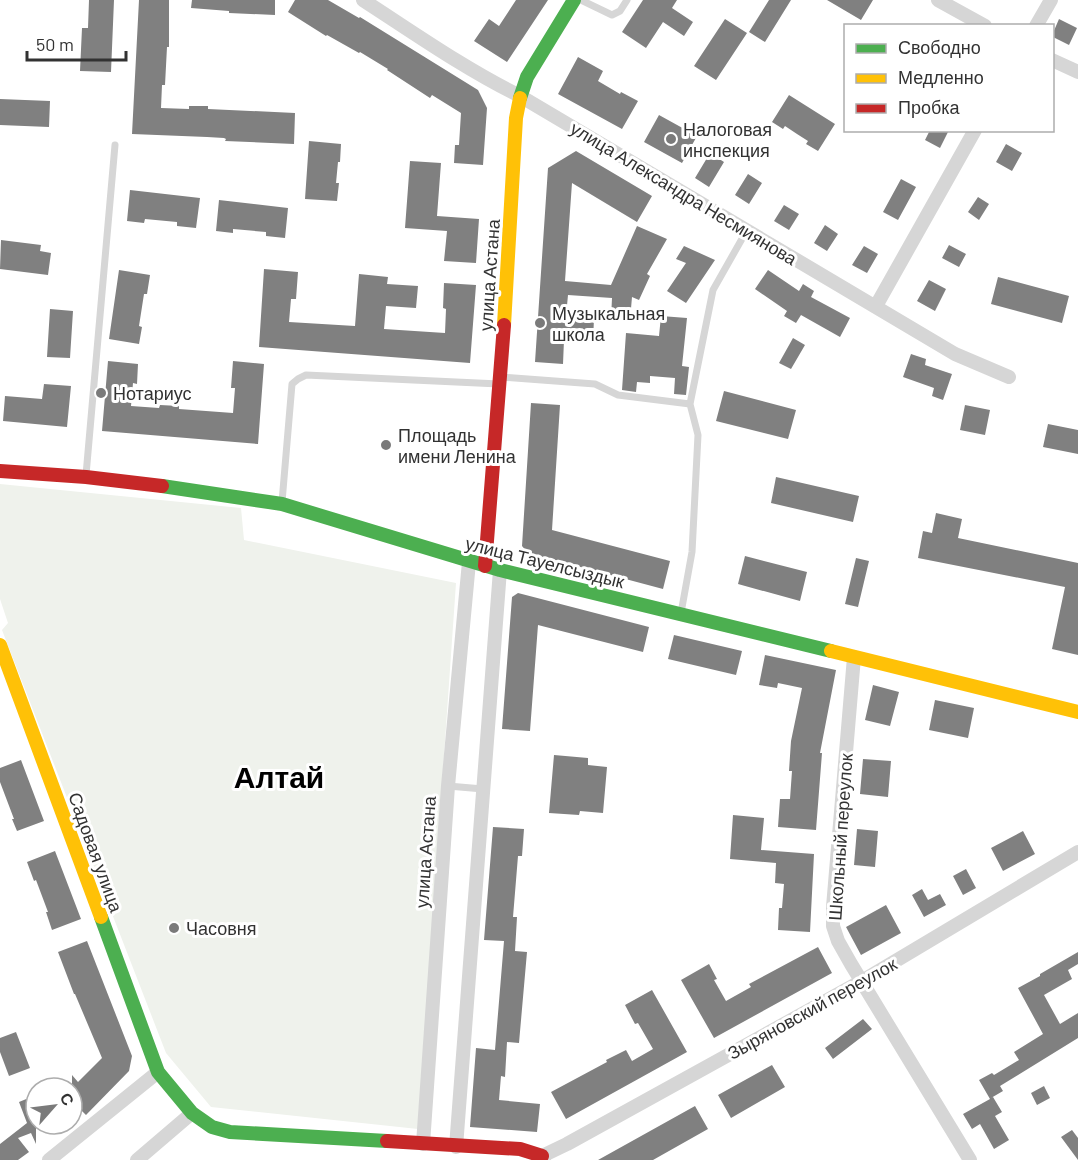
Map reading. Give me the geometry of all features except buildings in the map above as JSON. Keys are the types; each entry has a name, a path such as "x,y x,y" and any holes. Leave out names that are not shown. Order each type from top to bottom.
{"street":[{"name":"улица Александра Несмиянова","path":"363,0 504,88 955,354 1009,377"},
{"name":"улица Астана","path":"485,566 508,260 516,118 520,96 527,77 574,0"},
{"path":"939,0 981,24"},
{"path":"1037,24 1051,0"},
{"path":"1054,60 1078,72"},
{"path":"876,306 974,132"},
{"name":"улица Тауелсыздык","path":"0,471 86,477 175,487 282,504 469,562 1078,712"},
{"name":"улица Астана","path":"423,1144 448,786 469,562"},
{"path":"456,1146 500,570"},
{"name":"Садовая улица","path":"0,645 158,1072 192,1113"},
{"name":"Школьный переулок","path":"854,657 834,885 833,926 838,941 970,1160"},
{"path":"1063,708 1078,727"},
{"name":"Зыряновский переулок","path":"543,1158 862,981 1078,852"},
{"path":"49,1160 158,1072"},
{"path":"137,1160 192,1113 212,1126 230,1132 520,1149 543,1158"}],"lane":[{"path":"581,0 612,15 620,11 627,0"},
{"path":"86,477 115,145"},
{"path":"681,615 692,552 698,435 690,404 713,290 747,230"},
{"path":"282,504 292,384 306,375 595,384 618,395 690,404"},
{"path":"448,786 483,789"}],"shaded area":[{"path":"0,484 241,508 244,540 456,583 418,1129 211,1107 166,1053 2,630 8,623 0,599"}],"traffic: fast":[{"path":"520,98 527,77 574,0"},
{"path":"162,486 282,504 500,570 831,651"},
{"path":"101,917 158,1072 192,1113 212,1127 230,1132 387,1141"}],"traffic: slow":[{"path":"504,325 516,118 520,98"},
{"path":"0,645 101,917"},
{"path":"831,651 1078,712"}],"traffic: jam":[{"path":"485,566 504,325"},
{"path":"0,471 86,477 162,486"},
{"path":"387,1141 520,1149 542,1156"}],"place":[{"name":"Налоговая инспекция","path":"671,139"},
{"name":"Музыкальная школа","path":"540,323"},
{"name":"Нотариус","path":"101,393"},
{"name":"Площадь имени Ленина","path":"386,445"},
{"name":"Часовня","path":"174,928"}],"district":[{"name":"Алтай","path":"279,776"}]}
